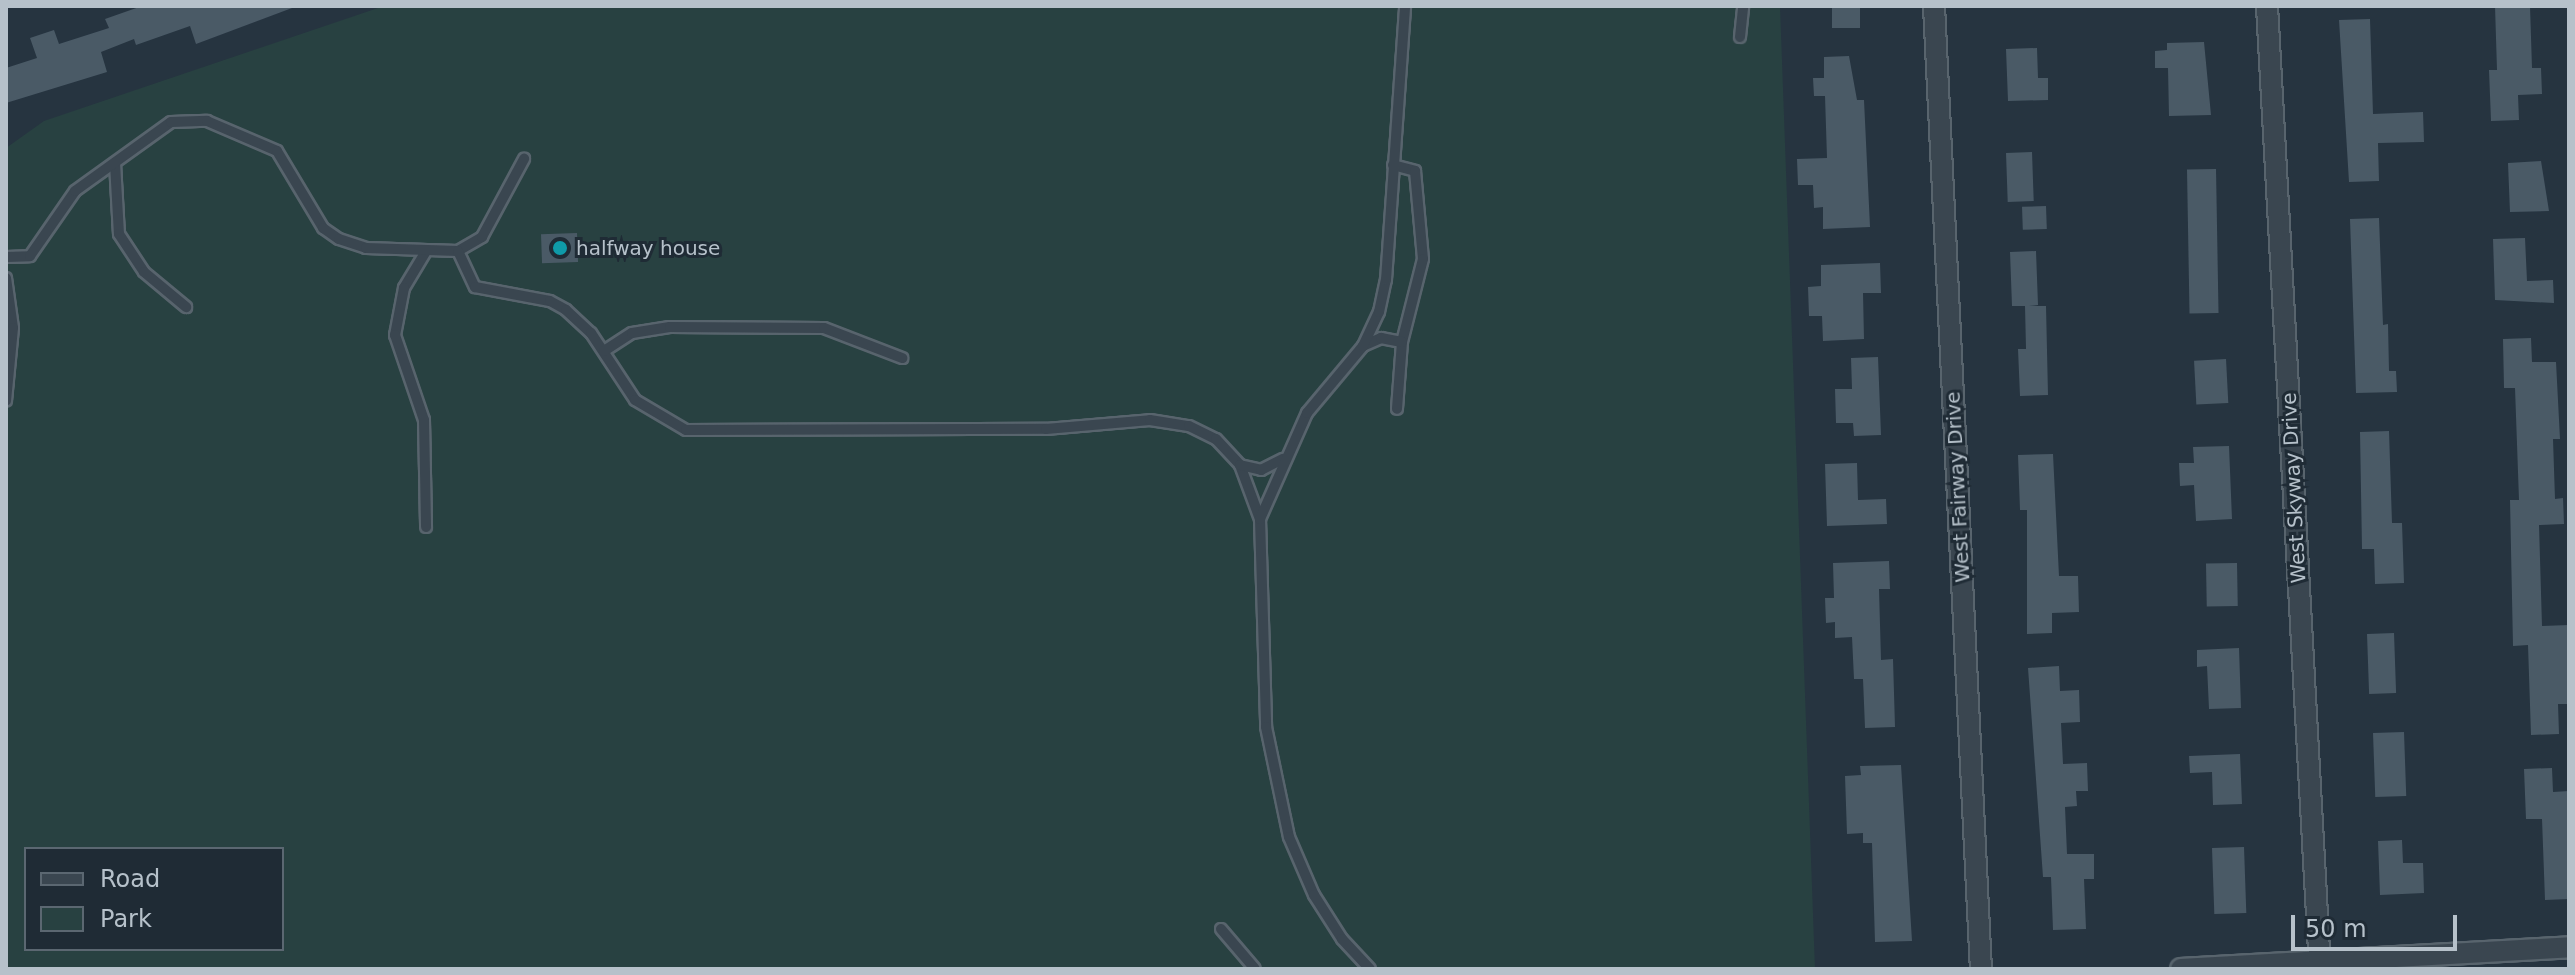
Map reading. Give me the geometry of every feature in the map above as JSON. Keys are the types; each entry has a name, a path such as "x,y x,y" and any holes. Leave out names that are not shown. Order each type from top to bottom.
{"street":[{"name":"West Fairway Drive","path":"1934,6 1981,969"},
{"name":"West Skyway Drive","path":"2267,6 2320,966"},
{"path":"2181,969 2320,966 2569,947"}],"lane":[{"path":"1260,519 1307,413 1363,346 1386,280 1405,6"},
{"path":"1740,37 1743,6"},
{"path":"6,257 30,256 75,191 171,122 207,121 277,151 323,228 339,239 366,248 401,246 425,253 458,251 482,237 524,159"},
{"path":"115,163 119,234 144,272 186,307"},
{"path":"1393,165 1415,171 1423,259 1402,342 1397,409"},
{"path":"458,251 475,287 550,301 566,310 604,351 635,400 686,430 1031,429 1150,420 1189,426 1216,439 1240,465 1260,519 1266,727 1289,837 1314,895 1342,939 1370,969"},
{"path":"425,253 404,288 395,335 424,420 426,527"},
{"path":"6,278 13,328 6,401"},
{"path":"604,351 632,333 670,327 824,328 902,358"},
{"path":"1363,346 1381,338 1402,342"},
{"path":"1240,465 1261,470 1287,456"},
{"path":"1221,929 1255,969"}],"green space":[{"path":"384,6 1780,6 1815,969 6,969 6,148 44,121"}],"building":[{"path":"142,6 292,8 196,44 190,26 136,45 134,39 101,52 107,72 6,103 6,68 37,58 30,38 54,30 59,44 109,28 105,19"},
{"path":"1832,6 1860,6 1860,28 1832,28"},
{"path":"2495,6 2530,6 2532,68 2541,68 2542,94 2518,95 2519,120 2491,121 2489,70 2497,70"},
{"path":"2370,19 2373,114 2423,112 2424,142 2378,143 2379,181 2349,182 2339,20"},
{"path":"2204,42 2211,115 2169,116 2168,68 2155,68 2155,51 2167,50 2167,43"},
{"path":"2037,48 2038,78 2048,78 2048,100 2008,101 2006,49"},
{"path":"1849,56 1857,100 1864,100 1870,227 1823,229 1823,207 1814,208 1813,185 1798,185 1797,159 1827,158 1825,96 1814,96 1813,78 1824,78 1824,57"},
{"path":"2032,152 2034,201 2008,202 2006,153"},
{"path":"2541,161 2549,211 2510,212 2508,163"},
{"path":"2216,169 2219,313 2190,313 2187,170"},
{"path":"2046,206 2047,229 2023,230 2022,207"},
{"path":"2379,218 2383,325 2388,324 2389,371 2396,371 2397,392 2356,393 2350,219"},
{"name":"halfway house","path":"577,233 578,262 542,263 541,234"},
{"path":"2525,238 2527,281 2553,280 2554,303 2495,300 2493,239"},
{"path":"2036,251 2038,305 2029,306 2046,306 2048,395 2020,396 2018,349 2026,349 2025,306 2012,306 2010,252"},
{"path":"1880,263 1881,293 1863,293 1864,339 1823,341 1822,316 1809,316 1808,287 1821,286 1821,265"},
{"path":"2531,338 2532,362 2556,362 2560,439 2553,439 2555,499 2563,498 2564,524 2539,525 2542,626 2569,625 2569,704 2558,704 2559,734 2531,735 2528,645 2513,646 2510,500 2519,500 2515,388 2504,388 2503,339"},
{"path":"1878,357 1881,435 1854,436 1853,423 1836,423 1835,389 1852,389 1851,358"},
{"path":"2226,359 2228,403 2196,405 2194,361"},
{"path":"2389,431 2392,523 2402,523 2404,583 2375,584 2374,549 2362,549 2360,432"},
{"path":"2229,446 2232,519 2196,521 2194,485 2180,486 2179,463 2194,463 2193,447"},
{"path":"2053,454 2059,576 2078,576 2079,612 2052,613 2052,633 2027,634 2027,510 2020,510 2018,455"},
{"path":"1857,463 1858,500 1886,499 1887,524 1827,526 1825,464"},
{"path":"1889,561 1890,589 1879,589 1881,660 1893,659 1895,727 1865,728 1863,679 1854,679 1852,637 1835,638 1835,622 1826,623 1825,598 1834,598 1833,563"},
{"path":"2237,563 2238,606 2207,607 2206,564"},
{"path":"2394,633 2396,693 2369,694 2367,634"},
{"path":"2239,648 2241,708 2209,709 2207,666 2197,667 2197,650"},
{"path":"2059,666 2060,691 2079,690 2080,722 2061,723 2063,764 2087,763 2088,791 2076,791 2077,806 2065,807 2067,854 2094,854 2094,879 2084,879 2086,929 2053,930 2051,877 2043,877 2028,668"},
{"path":"2404,732 2406,796 2375,797 2373,733"},
{"path":"2240,754 2242,804 2213,805 2212,772 2190,773 2189,756"},
{"path":"1901,765 1912,941 1875,942 1872,843 1863,843 1863,833 1847,834 1845,776 1861,775 1860,766"},
{"path":"2552,768 2553,792 2569,791 2569,899 2545,900 2542,819 2526,819 2524,769"},
{"path":"2402,840 2403,863 2423,863 2424,893 2380,895 2378,841"},
{"path":"2244,847 2246,913 2214,914 2212,848"}],"place":[{"name":"halfway house","path":"560,248"}]}
